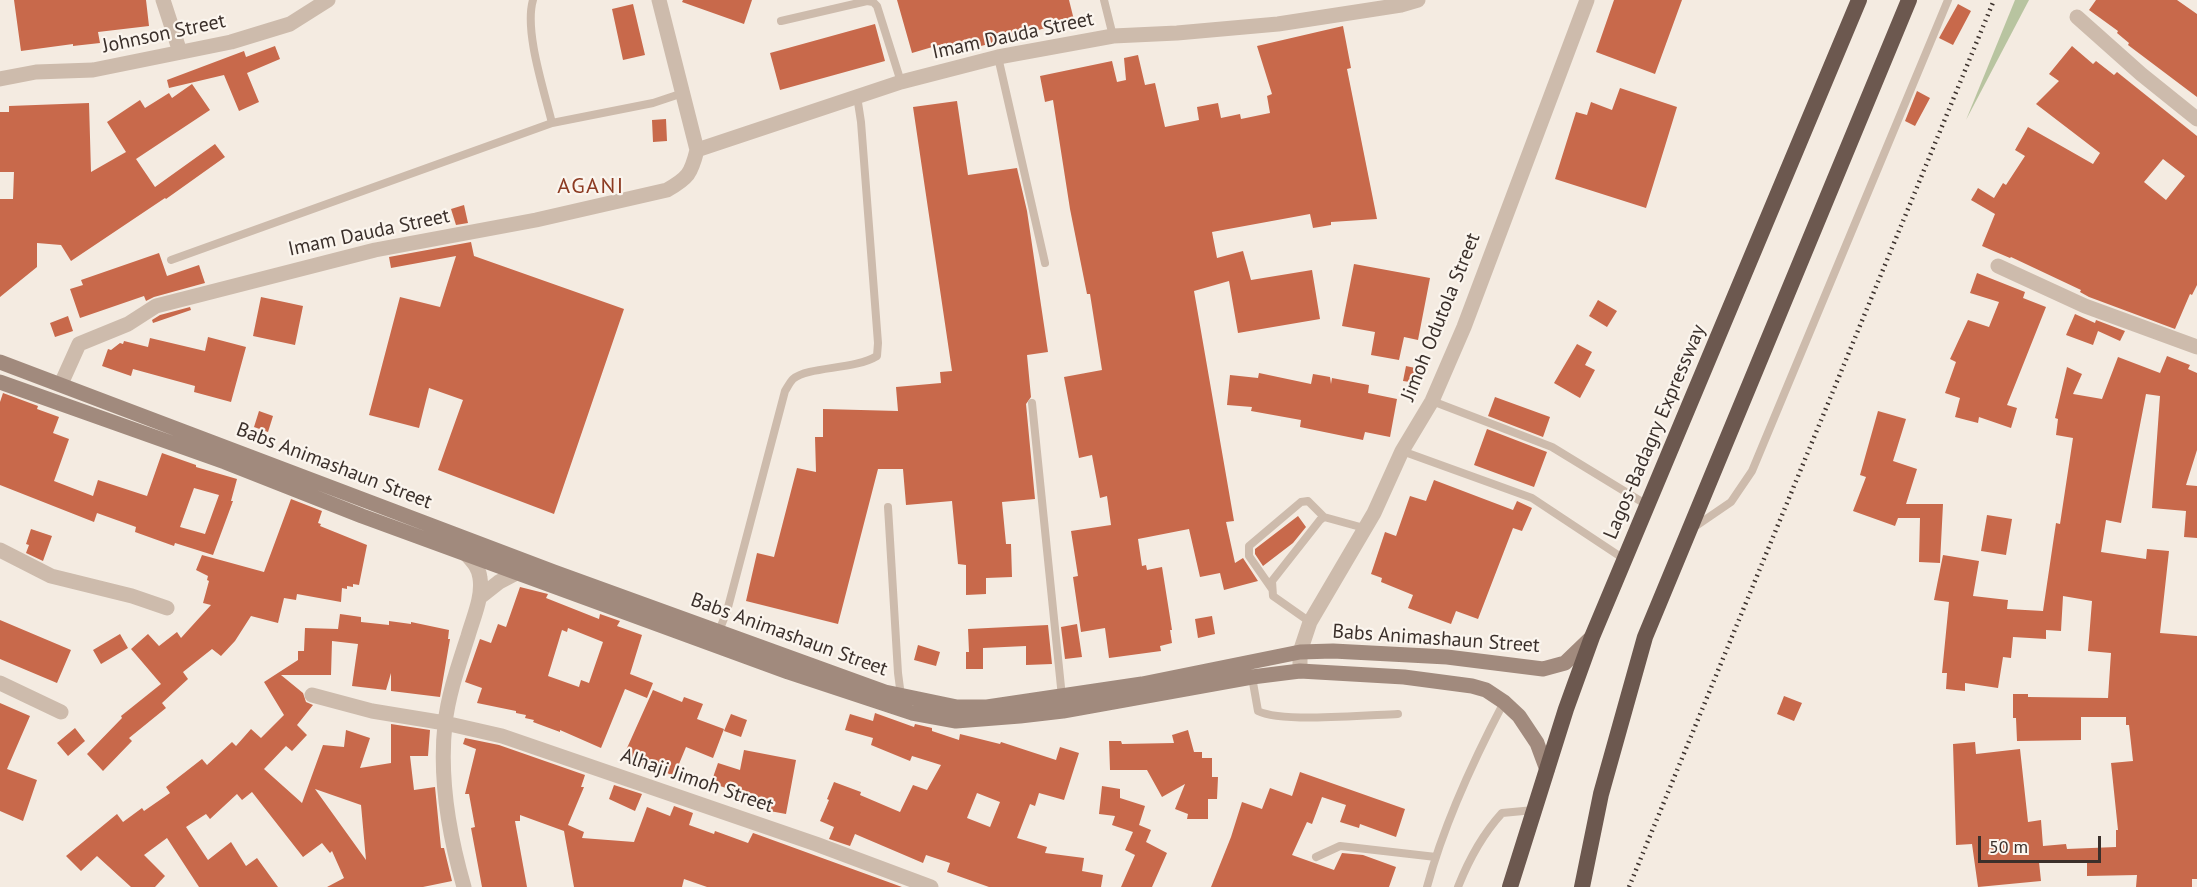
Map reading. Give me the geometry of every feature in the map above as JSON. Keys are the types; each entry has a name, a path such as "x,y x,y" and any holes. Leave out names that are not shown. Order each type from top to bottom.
{"highway":[{"name":"Lagos-Badagry Expressway","path":"1510,887 1566,709 1592,637 1859,0"},
{"path":"1582,887 1601,794 1645,637 1909,0"}],"main road":[{"name":"Babs Animashaun Street","path":"0,362 719,631 749,650 888,706 934,718 956,721 1063,711 1252,677 1300,671 1404,677 1443,681 1486,690 1519,716 1537,743 1547,770"},
{"name":"Babs Animashaun Street","path":"0,382 225,462 467,555 749,650 902,697 957,706 987,707 1062,697 1183,677 1300,652 1333,651 1447,657 1543,669 1564,663 1592,637"}],"street":[{"path":"163,0 180,52"},
{"name":"Johnson Street","path":"0,79 36,72 93,70 231,42 290,24 328,0"},
{"path":"659,0 697,150"},
{"name":"Imam Dauda Street","path":"62,384 79,344 128,324 156,306 375,250 536,220 667,190 684,180 691,172 697,150 902,82 998,57 1113,36 1278,24 1401,5 1418,0"},
{"name":"Jimoh Odutola Street","path":"1300,671 1300,652 1310,622 1374,513 1402,451 1432,401 1464,327 1587,0"},
{"path":"2077,17 2141,74 2197,119"},
{"path":"1998,266 2085,306 2197,347"},
{"path":"0,550 51,576 132,596 167,608"},
{"path":"464,887 454,852 442,770 445,723 461,658 480,597 481,581 478,570 467,555"},
{"path":"480,597 518,572"},
{"path":"0,683 61,712"},
{"name":"Alhaji Jimoh Street","path":"312,695 372,711 445,723 502,736 931,887"}],"lane":[{"path":"533,0 529,13 535,51 552,123"},
{"path":"1104,0 1113,36"},
{"path":"1687,533 1731,502 1752,471 1948,0"},
{"path":"781,21 873,2 878,6 902,82"},
{"path":"998,57 1045,263"},
{"path":"171,260 552,123 653,103 683,93"},
{"path":"719,631 728,611 785,391 793,379 804,374 866,363 877,356 863,145 857,96"},
{"path":"1432,401 1552,447 1647,505"},
{"path":"1032,403 1062,697"},
{"path":"1402,451 1532,498 1624,559"},
{"path":"1272,589 1249,556 1249,546 1302,502 1308,501 1324,517 1364,528"},
{"path":"888,507 898,673 902,697"},
{"path":"1310,622 1273,597 1272,581 1324,517"},
{"path":"1252,677 1255,704 1258,711 1264,714 1288,717 1398,714"},
{"path":"1427,887 1436,857 1470,771 1504,702"},
{"path":"1458,887 1466,865 1486,831 1502,813 1534,810"},
{"path":"1316,857 1340,846 1436,857"}],"green space":[{"path":"2015,0 2029,0 1966,120"}],"building":[{"path":"14,0 146,0 149,26 98,32 100,43 21,51"},
{"path":"683,0 752,0 744,24 682,2"},
{"path":"897,0 1069,0 1074,20 949,55 946,43 912,53"},
{"path":"1614,0 1682,0 1655,74 1596,52"},
{"path":"2096,0 2177,0 2197,14 2197,97 2128,45 2129,43 2117,33 2118,31 2089,10"},
{"path":"633,4 645,55 623,60 612,9"},
{"path":"1958,4 1971,11 1953,45 1939,38"},
{"path":"875,24 885,61 780,90 770,53"},
{"path":"1343,26 1351,68 1347,69 1377,219 1331,222 1331,225 1313,228 1310,214 1212,232 1217,258 1243,251 1251,280 1312,270 1320,319 1238,333 1229,281 1194,291 1234,521 1226,522 1235,563 1243,558 1258,581 1224,590 1220,573 1200,577 1189,529 1138,539 1142,566 1146,565 1147,570 1162,567 1172,643 1160,646 1161,651 1109,658 1105,628 1081,632 1073,577 1078,576 1071,531 1111,525 1107,496 1100,498 1092,455 1079,458 1064,377 1102,370 1090,294 1087,294 1070,209 1053,100 1045,102 1040,76 1112,61 1117,82 1126,80 1124,58 1138,55 1145,85 1155,83 1165,127 1199,120 1197,107 1218,103 1221,118 1240,114 1241,119 1270,113 1267,96 1272,94 1257,46"},
{"path":"275,46 280,59 247,73 259,102 239,111 224,75 169,88 167,80 244,51 246,57"},
{"path":"2072,46 2093,64 2096,61 2114,75 2117,72 2197,136 2197,285 2192,295 2190,294 2175,329 2089,297 2080,292 2081,290 1982,246 1995,214 1971,200 1978,188 1994,198 2003,183 2006,185 2025,156 2015,150 2028,127 2093,164 2100,153 2036,104 2059,81 2049,74","holes":["2163,159 2185,176 2166,200 2144,182"]},
{"path":"192,84 210,110 136,159 155,187 215,144 225,157 71,261 61,245 37,243 37,267 0,297 0,199 13,199 14,172 0,172 0,112 9,112 9,106 89,103 91,172 126,152 107,122 140,100 145,108 169,93 172,98"},
{"path":"1620,88 1677,107 1646,208 1555,179 1576,112 1587,115 1591,102 1612,110"},
{"path":"1917,91 1930,98 1915,126 1905,121"},
{"path":"957,101 968,175 1017,168 1027,211 1048,352 1027,355 1031,397 1026,404 1035,499 1002,502 1006,544 1011,544 1012,577 986,578 986,594 966,595 966,565 958,564 952,501 906,505 903,469 878,469 838,624 746,601 757,553 774,557 797,468 816,472 815,437 823,437 823,409 898,411 896,387 941,383 940,372 952,371 913,107"},
{"path":"666,119 667,141 653,142 652,120"},
{"path":"464,205 468,223 456,225 451,209"},
{"path":"471,242 474,256 624,309 554,514 438,470 463,400 429,388 419,428 369,415 400,297 440,307 456,256 391,268 389,257"},
{"path":"159,253 167,276 199,265 205,283 146,301 144,296 80,318 70,289 83,285 81,280"},
{"path":"1354,264 1430,278 1418,340 1404,337 1399,360 1371,355 1375,332 1342,326"},
{"path":"1977,273 2025,292 2023,298 2046,307 2007,405 2017,408 2011,428 1979,417 1978,423 1955,417 1960,398 1945,393 1956,362 1950,359 1968,320 1989,327 1999,302 1970,293"},
{"path":"261,297 303,306 295,345 253,336"},
{"path":"1598,300 1617,311 1607,327 1589,316"},
{"path":"190,307 191,310 153,323 152,320 160,315"},
{"path":"2075,314 2095,323 2096,320 2125,331 2120,341 2098,331 2093,345 2066,335"},
{"path":"68,316 73,331 55,337 50,323"},
{"path":"208,337 246,347 231,402 194,392 195,386 133,369 131,376 102,366 108,349 111,350 120,343 123,344 124,341 148,347 150,338 205,351"},
{"path":"1577,344 1592,352 1585,365 1595,370 1580,398 1554,383"},
{"path":"2167,356 2190,365 2188,369 2197,373 2197,450 2186,485 2197,486 2197,538 2184,537 2186,511 2152,508 2160,396 2146,394 2121,523 2106,520 2101,552 2146,559 2147,549 2169,551 2160,633 2197,636 2197,879 2192,879 2192,887 2136,887 2137,875 2087,876 2087,862 2039,862 2041,881 1978,887 1972,844 1956,845 1953,744 1975,742 1976,754 2020,749 2028,822 2041,820 2043,846 2066,844 2067,849 2116,847 2116,830 2118,830 2111,763 2133,761 2126,717 2081,717 2081,740 2017,741 2016,718 2013,718 2013,694 2028,694 2028,697 2108,698 2111,653 2088,651 2092,601 2063,596 2061,631 2046,630 2046,639 2013,637 2011,658 2003,657 1998,688 1965,683 1965,691 1946,689 1947,673 1942,673 1949,602 1934,600 1943,555 1979,561 1973,596 2008,600 2007,609 2043,611 2056,523 2060,524 2073,438 2056,435 2058,419 2055,418 2067,367 2082,374 2073,394 2102,399 2118,357 2160,373"},
{"path":"1406,366 1420,369 1417,383 1403,381"},
{"path":"1259,373 1311,384 1313,374 1330,377 1331,384 1332,378 1369,385 1368,393 1397,399 1390,437 1365,432 1363,440 1300,427 1301,420 1251,411 1252,407 1227,405 1230,375 1258,378"},
{"path":"3,393 38,406 37,409 59,417 53,433 69,439 54,481 93,496 98,480 147,496 162,453 196,465 196,467 237,479 231,501 233,501 213,555 175,543 174,546 135,532 136,527 97,513 94,522 0,485 0,402","holes":["194,488 219,495 205,534 180,527"]},
{"path":"1495,397 1550,417 1543,437 1488,416"},
{"path":"259,411 273,416 268,432 254,427"},
{"path":"1878,411 1906,419 1893,461 1917,469 1906,504 1943,504 1940,563 1919,562 1920,518 1898,518 1895,526 1853,511 1866,477 1860,475"},
{"path":"1487,429 1547,452 1534,487 1474,465"},
{"path":"1434,480 1513,510 1517,501 1532,508 1522,531 1513,528 1478,619 1456,611 1451,624 1408,608 1413,595 1381,582 1382,578 1371,574 1385,532 1396,536 1410,496 1426,501"},
{"path":"291,499 322,511 318,523 321,524 320,526 367,545 359,585 353,584 353,587 342,588 341,602 297,594 296,600 284,598 278,623 251,616 235,641 221,656 212,649 183,672 188,679 162,703 166,708 129,738 132,741 103,771 87,754 122,718 121,716 161,684 131,649 148,634 159,646 177,632 181,638 211,605 203,603 209,581 208,576 196,570 202,555 264,572"},
{"path":"1987,515 2012,519 2006,555 1981,551"},
{"path":"1298,516 1306,527 1293,543 1263,566 1255,554 1255,549"},
{"path":"31,529 52,536 43,561 26,553 29,545 26,544"},
{"path":"520,587 548,594 546,598 599,619 600,614 620,621 617,626 642,635 630,674 653,683 647,698 625,689 601,748 560,730 560,732 533,722 534,720 525,718 526,715 516,713 516,711 477,703 482,688 465,682 480,639 491,643 498,624 506,627","holes":["568,628 603,642 589,683 581,680 579,687 548,676 562,630 567,632"]},
{"path":"340,614 361,617 361,622 389,625 389,621 411,624 411,622 449,630 448,639 450,639 440,697 391,691 391,673 386,690 352,686 358,644 332,641 331,675 281,675 303,693 306,702 313,705 297,725 307,735 292,751 286,746 264,769 302,803 323,745 344,747 346,730 370,738 360,768 391,763 391,724 430,730 428,756 410,756 414,790 435,787 441,848 444,848 452,881 423,887 327,887 344,878 332,851 330,853 322,843 303,857 252,792 242,800 237,794 210,819 206,814 186,827 208,860 231,842 246,866 257,858 278,887 199,887 167,838 144,855 165,876 155,887 131,887 97,856 81,871 66,856 117,814 123,822 142,808 144,811 170,793 166,787 202,759 207,765 232,742 236,746 251,729 261,738 284,715 264,682 298,660 298,651 304,651 305,628 338,629","holes":["315,789 361,805 366,860"]},
{"path":"1212,616 1215,634 1198,638 1195,619"},
{"path":"0,620 71,650 57,683 0,659"},
{"path":"1077,624 1082,657 1065,659 1061,627"},
{"path":"1048,625 1052,664 1026,665 1026,646 983,648 983,669 966,669 966,652 969,652 968,629"},
{"path":"120,634 128,648 101,664 93,650"},
{"path":"918,645 940,652 936,666 914,660"},
{"path":"653,690 682,702 684,697 703,704 697,719 724,729 713,758 686,747 674,776 650,766 649,769 623,757"},
{"path":"1784,696 1802,703 1794,721 1777,714"},
{"path":"0,703 30,716 7,769 37,780 23,821 0,811"},
{"path":"875,713 914,727 915,724 932,728 932,731 959,740 960,734 1000,744 1001,742 1056,760 1060,747 1079,753 1064,800 1039,793 1035,806 1030,804 1017,838 1047,847 1045,853 1084,858 1082,871 1103,875 1101,887 989,887 947,872 950,863 926,855 923,863 855,834 850,846 829,839 834,827 820,821 834,782 861,792 860,795 900,812 913,785 927,790 941,765 912,756 910,761 871,745 873,738 845,730 850,714 873,721","holes":["977,793 1000,802 990,827 967,818"]},
{"path":"731,714 747,720 741,737 724,731"},
{"path":"75,728 85,741 68,756 57,743"},
{"path":"1188,730 1194,752 1202,752 1202,758 1212,758 1212,777 1218,777 1217,799 1208,799 1208,819 1187,819 1188,814 1175,809 1185,784 1162,797 1147,770 1110,770 1109,741 1121,741 1122,744 1174,743 1172,735"},
{"path":"465,738 499,745 585,775 581,787 584,787 568,825 584,832 582,838 634,842 647,807 670,816 674,806 693,813 689,825 714,834 715,831 748,843 753,833 902,887 707,887 684,879 682,887 574,887 564,831 520,815 520,821 515,821 527,887 482,887 471,828 475,827 469,794 465,794 476,749 463,744"},
{"path":"744,750 796,760 786,814 759,809 760,804 734,798 735,791 711,783 718,763 740,770"},
{"path":"1300,772 1405,809 1396,837 1360,824 1359,828 1340,822 1346,805 1322,797 1312,824 1307,822 1292,855 1334,870 1342,853 1363,855 1396,867 1389,887 1211,887 1242,802 1262,809 1270,788 1292,796"},
{"path":"614,785 642,794 635,811 609,799"},
{"path":"1102,786 1120,789 1120,798 1145,806 1139,825 1151,830 1146,842 1167,853 1152,887 1121,887 1135,855 1125,850 1133,832 1112,825 1115,816 1099,814"}],"railway":[{"path":"1629,887 1994,0"}],"district":[{"name":"AGANI","path":"591,187"}]}
